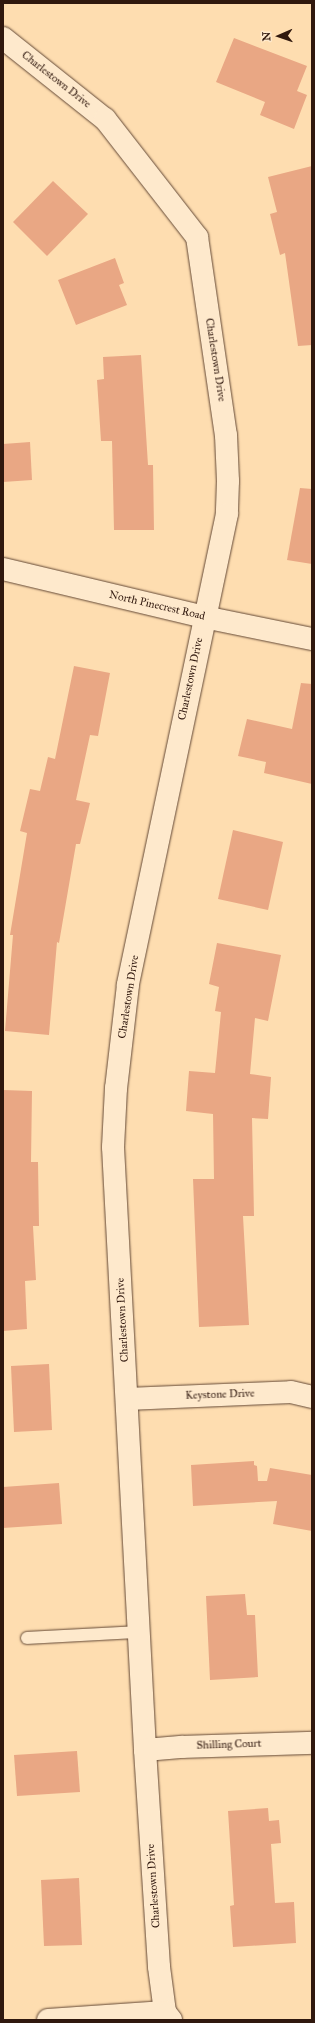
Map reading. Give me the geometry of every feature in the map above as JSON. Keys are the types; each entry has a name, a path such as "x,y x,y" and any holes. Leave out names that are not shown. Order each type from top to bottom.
{"street":[{"name":"Charlestown Drive","path":"3,38 105,119 197,237 226,435 228,481 227,514 204,617 128,985 116,1088 113,1147 145,1750 159,1967 168,2016"},
{"name":"North Pinecrest Road","path":"3,569 204,617 312,639"},
{"name":"Keystone Drive","path":"127,1399 291,1392 312,1397"},
{"name":"Shilling Court","path":"145,1750 182,1747 312,1743"},
{"path":"48,2020 168,2016"}],"lane":[{"path":"27,1638 139,1632"}],"building":[{"path":"234,38 307,66 297,91 307,95 294,129 260,115 265,102 216,82"},
{"path":"312,166 312,345 298,346 285,253 280,255 270,214 277,212 268,177"},
{"path":"53,181 88,214 47,256 13,222"},
{"path":"115,258 124,283 119,285 127,305 76,325 58,280"},
{"path":"141,355 148,465 153,465 154,530 114,530 112,441 101,441 97,380 104,379 103,357"},
{"path":"30,442 32,480 3,482 3,444"},
{"path":"300,488 312,489 312,564 287,560"},
{"path":"74,666 110,673 98,736 90,735 76,800 90,803 80,844 76,844 59,943 57,942 49,1035 5,1031 13,935 10,935 27,833 20,831 30,789 40,791 48,757 55,759"},
{"path":"301,683 312,684 312,784 264,773 266,762 238,756 247,719 292,729"},
{"path":"233,830 283,842 268,910 218,899"},
{"path":"217,943 281,955 268,1021 255,1018 250,1074 271,1077 268,1119 252,1118 254,1216 243,1216 249,1325 199,1327 193,1179 214,1179 213,1114 186,1111 189,1071 215,1073 221,1012 215,1011 219,987 209,984"},
{"path":"3,1090 32,1091 31,1162 38,1162 39,1226 33,1226 36,1280 25,1281 27,1329 3,1331"},
{"path":"49,1364 52,1430 14,1432 11,1366"},
{"path":"254,1461 254,1465 257,1466 258,1481 267,1481 270,1468 312,1475 312,1531 273,1524 277,1501 193,1506 191,1465"},
{"path":"59,1483 62,1524 3,1528 3,1487"},
{"path":"245,1594 247,1615 255,1615 258,1677 210,1680 206,1596"},
{"path":"77,1751 80,1792 17,1796 14,1755"},
{"path":"268,1808 269,1821 279,1820 281,1843 271,1844 275,1903 294,1902 296,1943 233,1947 230,1906 234,1905 228,1811"},
{"path":"79,1878 82,1945 44,1946 41,1880"}]}
